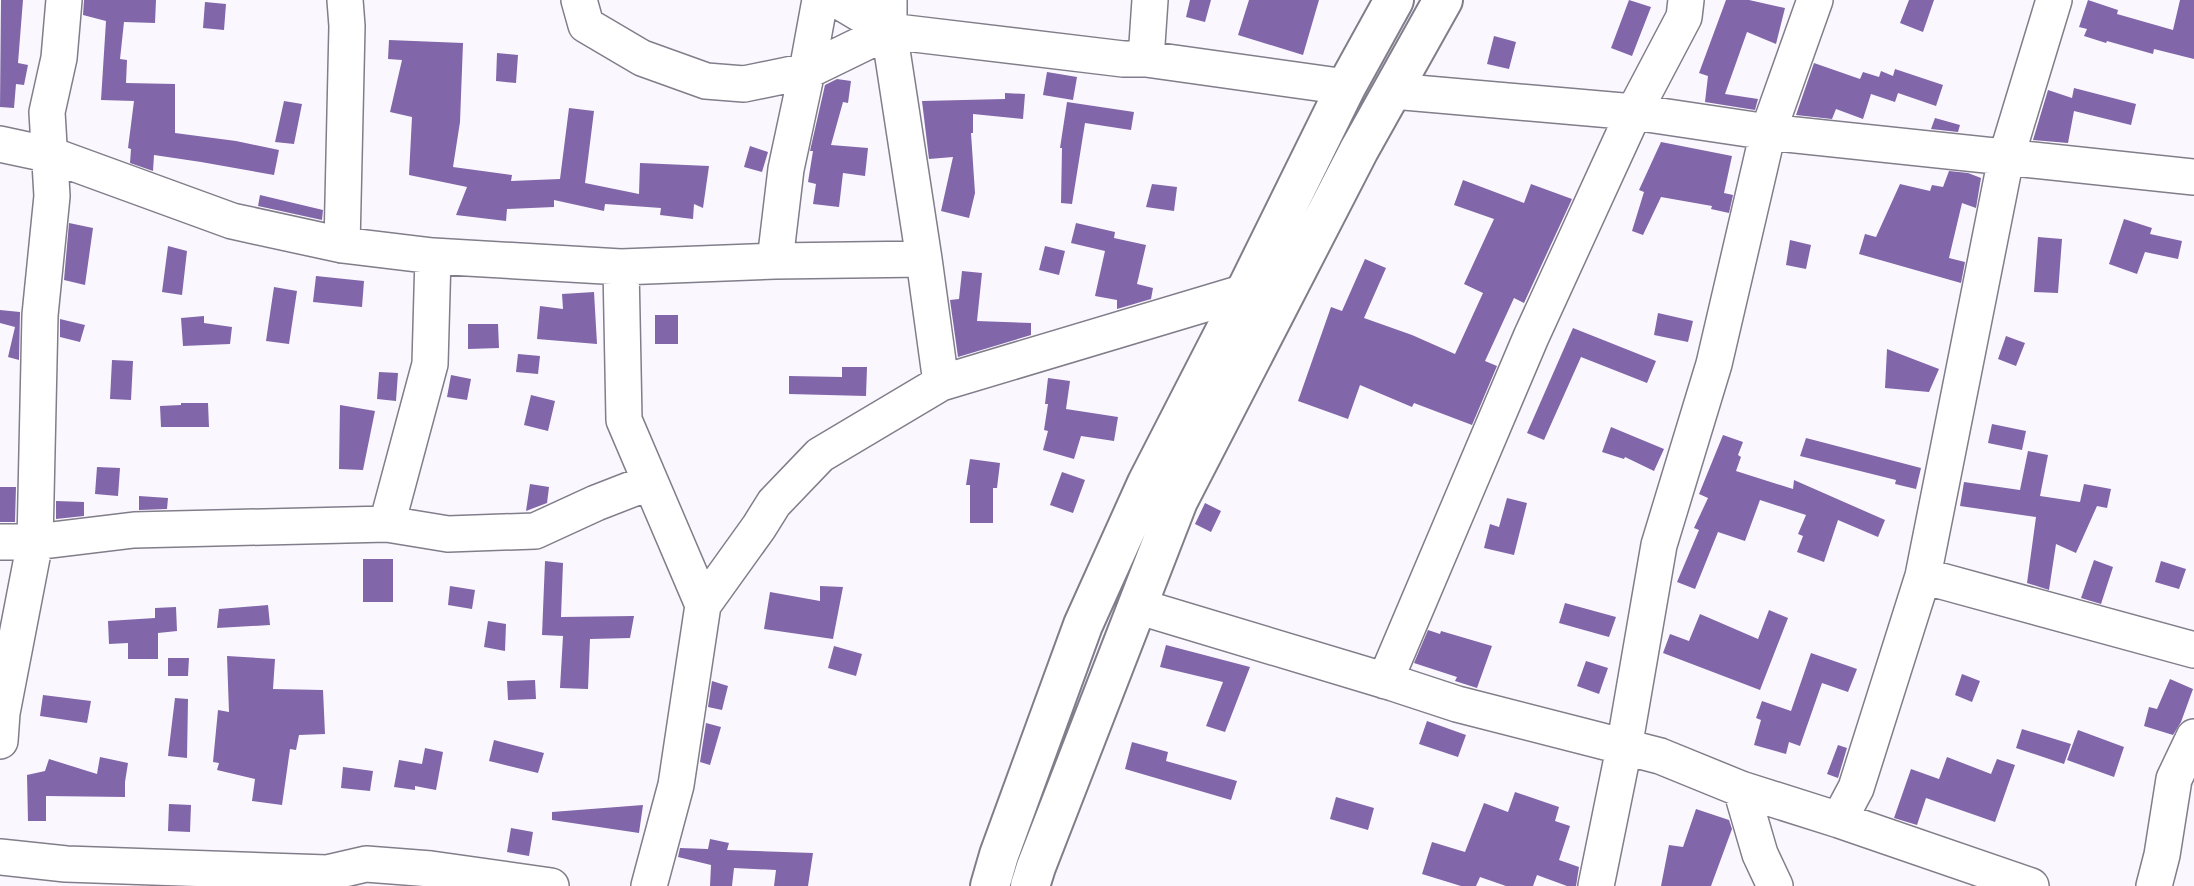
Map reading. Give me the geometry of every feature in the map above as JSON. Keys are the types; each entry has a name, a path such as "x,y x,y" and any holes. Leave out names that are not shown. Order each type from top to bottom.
{"main road":[{"path":"990,886 1083,625 1147,483 1346,87 1394,0"},
{"path":"1030,886 1178,501 1359,150 1443,0"}],"street":[{"path":"0,741 2,713 35,542 40,315 52,195 47,112 59,58 64,0"},
{"path":"342,246 347,26 345,0"},
{"path":"579,0 586,25 642,58 706,81 744,84 807,71 889,16"},
{"path":"775,261 786,169 820,0"},
{"path":"837,0 889,16 1123,59 1146,59 1346,87"},
{"path":"1146,59 1150,0"},
{"path":"1385,681 1531,337 1634,112 1684,17 1686,0"},
{"path":"1596,886 1624,748 1659,545 1714,364 1768,132 1815,0"},
{"path":"1839,820 1856,788 1923,576 2006,158 2054,0"},
{"path":"889,16 941,383"},
{"path":"1393,91 1634,112 1768,132 2194,177"},
{"path":"0,144 51,155 232,221 342,246 433,256 621,267 924,259"},
{"path":"387,524 430,364 433,256"},
{"path":"621,267 624,420 703,605"},
{"path":"649,886 676,785 703,605 774,503 820,455 941,383 1245,292"},
{"path":"0,542 35,542 134,530 387,524 447,534 535,531 650,482"},
{"path":"1923,576 2194,650"},
{"path":"1137,606 1457,704 1660,756 1741,789 2032,886"},
{"path":"2154,886 2162,855 2174,779 2194,737"},
{"path":"1741,789 1760,854 1774,886"},
{"path":"0,857 66,864 328,880 366,864 431,869 551,886"}],"building":[{"path":"1,0 23,0 18,63 28,65 24,85 16,84 14,108 0,107"},
{"path":"84,0 156,0 155,23 124,22 120,59 127,60 126,83 175,84 175,133 279,150 274,175 154,155 153,171 130,163 131,149 128,148 134,101 101,100 106,21 83,15"},
{"path":"1190,0 1211,0 1205,22 1186,17"},
{"path":"1249,0 1319,0 1303,55 1238,35"},
{"path":"1629,0 1651,7 1632,56 1611,48"},
{"path":"1726,0 1749,0 1785,8 1776,44 1747,32 1725,94 1758,99 1755,110 1705,102 1708,76 1699,73"},
{"path":"1909,0 1934,0 1923,32 1900,23"},
{"path":"2088,0 2118,10 2117,14 2173,30 2180,0 2194,0 2194,59 2154,49 2153,54 2084,36 2087,29 2079,27"},
{"path":"205,2 226,4 224,30 203,28"},
{"path":"1494,36 1516,42 1509,69 1487,64"},
{"path":"389,40 463,43 460,122 453,167 512,175 511,181 560,179 569,108 594,111 585,183 639,194 640,163 709,166 703,208 694,204 693,219 660,215 661,208 605,204 604,211 554,200 554,207 507,209 506,221 456,215 467,187 409,175 412,117 390,112 402,60 388,59"},
{"path":"497,53 518,55 516,83 496,81"},
{"path":"1814,63 1860,79 1863,72 1879,77 1881,71 1893,76 1895,69 1943,85 1936,106 1898,93 1895,102 1871,94 1863,119 1836,109 1832,119 1796,115"},
{"path":"1047,72 1077,77 1073,100 1043,95"},
{"path":"837,79 851,81 848,103 843,102 831,145 868,148 865,176 843,173 839,207 813,204 816,184 808,182 813,151 810,151 825,85"},
{"path":"2074,88 2136,104 2131,125 2074,111 2068,143 2033,140 2048,90 2072,98"},
{"path":"1005,93 1025,94 1023,119 973,114 971,133 975,193 969,218 941,211 953,157 929,159 922,101 1005,99"},
{"path":"284,101 302,104 294,144 275,142"},
{"path":"1067,102 1134,112 1131,130 1085,123 1072,204 1061,203 1060,148"},
{"path":"1935,118 1960,125 1958,132 1931,129"},
{"path":"1661,142 1732,156 1724,193 1733,195 1729,213 1711,209 1712,206 1661,197 1643,235 1632,231 1644,192 1639,190"},
{"path":"750,146 768,152 762,172 744,167"},
{"path":"1949,171 1968,173 1981,178 1976,208 1962,203 1949,258 1965,262 1961,283 1859,254 1865,234 1876,237 1900,184 1930,191 1932,185 1943,187"},
{"path":"1463,180 1524,203 1531,184 1572,199 1524,303 1514,298 1485,361 1497,366 1472,425 1414,403 1412,407 1360,385 1348,419 1298,401 1331,307 1342,311 1365,259 1386,268 1364,318 1455,354 1483,293 1464,284 1494,219 1454,205"},
{"path":"1152,184 1177,187 1174,211 1146,207"},
{"path":"260,195 323,210 322,220 258,206"},
{"path":"2124,219 2152,228 2150,234 2182,241 2178,259 2145,252 2137,274 2109,264"},
{"path":"69,223 93,228 85,285 64,280"},
{"path":"1076,223 1115,232 1114,238 1146,245 1137,284 1153,288 1151,299 1117,309 1117,300 1095,296 1105,251 1071,243"},
{"path":"2038,237 2062,239 2058,293 2034,292"},
{"path":"1790,240 1811,245 1806,269 1786,265"},
{"path":"168,246 187,251 182,295 162,292"},
{"path":"1045,246 1065,251 1059,275 1039,270"},
{"path":"962,271 982,273 977,321 1031,323 1031,335 958,357 950,300 959,299"},
{"path":"316,276 364,281 362,307 313,302"},
{"path":"274,287 297,291 289,344 266,341"},
{"path":"594,292 597,344 537,339 540,306 563,309 562,294"},
{"path":"0,310 20,312 19,360 8,357 15,327 0,323"},
{"path":"1658,313 1693,321 1688,342 1654,335"},
{"path":"655,315 678,315 678,344 655,344"},
{"path":"204,316 204,323 232,327 230,344 183,346 181,318"},
{"path":"60,319 85,325 80,342 60,337"},
{"path":"468,324 498,324 499,348 468,349"},
{"path":"1573,328 1656,361 1647,383 1581,357 1544,440 1527,433"},
{"path":"2006,336 2025,343 2016,366 1998,359"},
{"path":"1887,349 1939,369 1929,392 1885,388"},
{"path":"518,354 540,356 538,374 516,372"},
{"path":"112,360 133,361 131,400 110,399"},
{"path":"842,367 867,367 866,396 789,394 789,376 842,377"},
{"path":"379,372 398,373 396,401 377,399"},
{"path":"451,375 471,379 467,400 447,397"},
{"path":"1048,378 1070,381 1066,409 1118,417 1114,441 1081,436 1074,459 1043,450 1048,431 1044,430"},
{"path":"531,395 555,401 548,431 524,425"},
{"path":"208,403 209,427 161,427 160,406"},
{"path":"340,405 375,411 363,470 339,469"},
{"path":"1992,424 2026,431 2022,450 1988,443"},
{"path":"1611,427 1664,449 1654,471 1625,457 1624,459 1602,452"},
{"path":"1723,435 1743,442 1736,471 1793,489 1794,480 1885,520 1878,537 1838,520 1824,562 1797,552 1803,536 1798,534 1806,515 1760,500 1745,541 1718,532 1695,589 1677,582 1699,530 1694,528 1708,498 1699,494"},
{"path":"1806,438 1921,468 1916,489 1895,484 1896,480 1800,456"},
{"path":"2028,451 2048,455 2040,496 2080,502 2084,484 2111,489 2107,508 2097,506 2076,553 2056,544 2049,590 2027,583 2036,517 1960,506 1964,482 2020,490"},
{"path":"970,459 1000,463 997,488 993,488 993,523 970,523 970,485 966,485"},
{"path":"97,467 120,468 118,496 95,494"},
{"path":"1062,472 1085,480 1073,513 1050,505"},
{"path":"530,484 549,487 547,503 526,511"},
{"path":"0,487 16,487 15,522 0,522"},
{"path":"139,496 168,498 167,509 139,510"},
{"path":"1507,498 1527,503 1514,555 1484,548 1490,524 1499,527"},
{"path":"56,501 84,502 84,516 56,519"},
{"path":"1205,503 1221,511 1211,532 1195,524"},
{"path":"363,559 393,559 393,602 363,602"},
{"path":"2094,560 2113,567 2101,604 2081,598"},
{"path":"545,561 563,563 561,617 634,616 630,638 590,639 588,689 560,688 563,636 542,635"},
{"path":"2161,561 2186,569 2179,589 2155,582"},
{"path":"450,586 475,590 472,609 448,605"},
{"path":"820,586 843,587 833,639 764,629 770,592 820,601"},
{"path":"1565,603 1616,617 1609,637 1559,623"},
{"path":"268,605 270,625 217,628 219,609"},
{"path":"176,607 177,631 158,633 158,659 128,659 128,643 109,644 108,621 155,618 155,608"},
{"path":"1769,610 1788,618 1760,690 1663,653 1670,634 1689,641 1700,614 1758,639"},
{"path":"488,621 506,624 505,651 484,647"},
{"path":"1428,630 1440,634 1441,631 1492,646 1477,688 1455,681 1457,677 1414,663"},
{"path":"1166,645 1250,667 1225,732 1206,726 1223,682 1160,667"},
{"path":"834,646 862,654 856,676 828,668"},
{"path":"1811,653 1857,669 1848,692 1822,683 1800,746 1789,742 1786,754 1754,745 1761,720 1756,718 1762,701 1791,711"},
{"path":"227,656 275,659 273,689 323,690 325,734 299,735 296,750 290,749 282,805 252,801 255,779 217,770 219,763 213,762 218,710 229,712"},
{"path":"168,658 189,658 188,676 168,676"},
{"path":"1586,661 1608,668 1599,694 1577,686"},
{"path":"1962,674 1980,681 1972,702 1955,695"},
{"path":"2170,679 2193,689 2181,722 2173,735 2144,726 2149,707 2157,709"},
{"path":"535,680 536,699 508,700 507,681"},
{"path":"712,681 728,686 722,710 708,707"},
{"path":"43,695 91,701 87,723 40,716"},
{"path":"175,698 188,699 187,758 168,756"},
{"path":"1427,721 1466,735 1458,757 1419,744"},
{"path":"706,723 721,727 710,765 700,762"},
{"path":"2022,729 2071,744 2064,764 2016,748"},
{"path":"2078,730 2124,747 2114,777 2067,760"},
{"path":"494,740 544,753 538,773 489,761"},
{"path":"1132,742 1168,752 1166,761 1237,781 1231,800 1125,769"},
{"path":"1838,745 1847,748 1838,778 1827,774"},
{"path":"425,748 443,752 436,790 415,786 415,790 394,787 399,760 422,764"},
{"path":"100,757 128,763 125,797 46,796 46,821 28,821 27,775 45,771 49,759 97,774"},
{"path":"1947,757 1991,774 1997,759 2015,765 1995,822 1926,798 1917,825 1894,818 1911,769 1939,779"},
{"path":"343,767 373,771 370,791 341,788"},
{"path":"1515,792 1559,807 1555,821 1570,826 1559,860 1579,867 1576,886 1567,886 1537,875 1533,886 1506,886 1480,877 1476,886 1461,886 1422,874 1432,842 1465,852 1484,803 1508,812"},
{"path":"1336,797 1374,808 1368,830 1330,819"},
{"path":"169,804 191,805 190,832 168,831"},
{"path":"643,805 639,833 552,820 552,812"},
{"path":"1696,809 1729,820 1732,829 1711,886 1661,886 1669,845 1683,847"},
{"path":"511,828 533,832 529,856 507,852"},
{"path":"710,839 729,843 727,850 813,853 808,886 774,886 776,870 734,868 732,886 710,886 711,865 678,857 680,848 708,849"}]}
